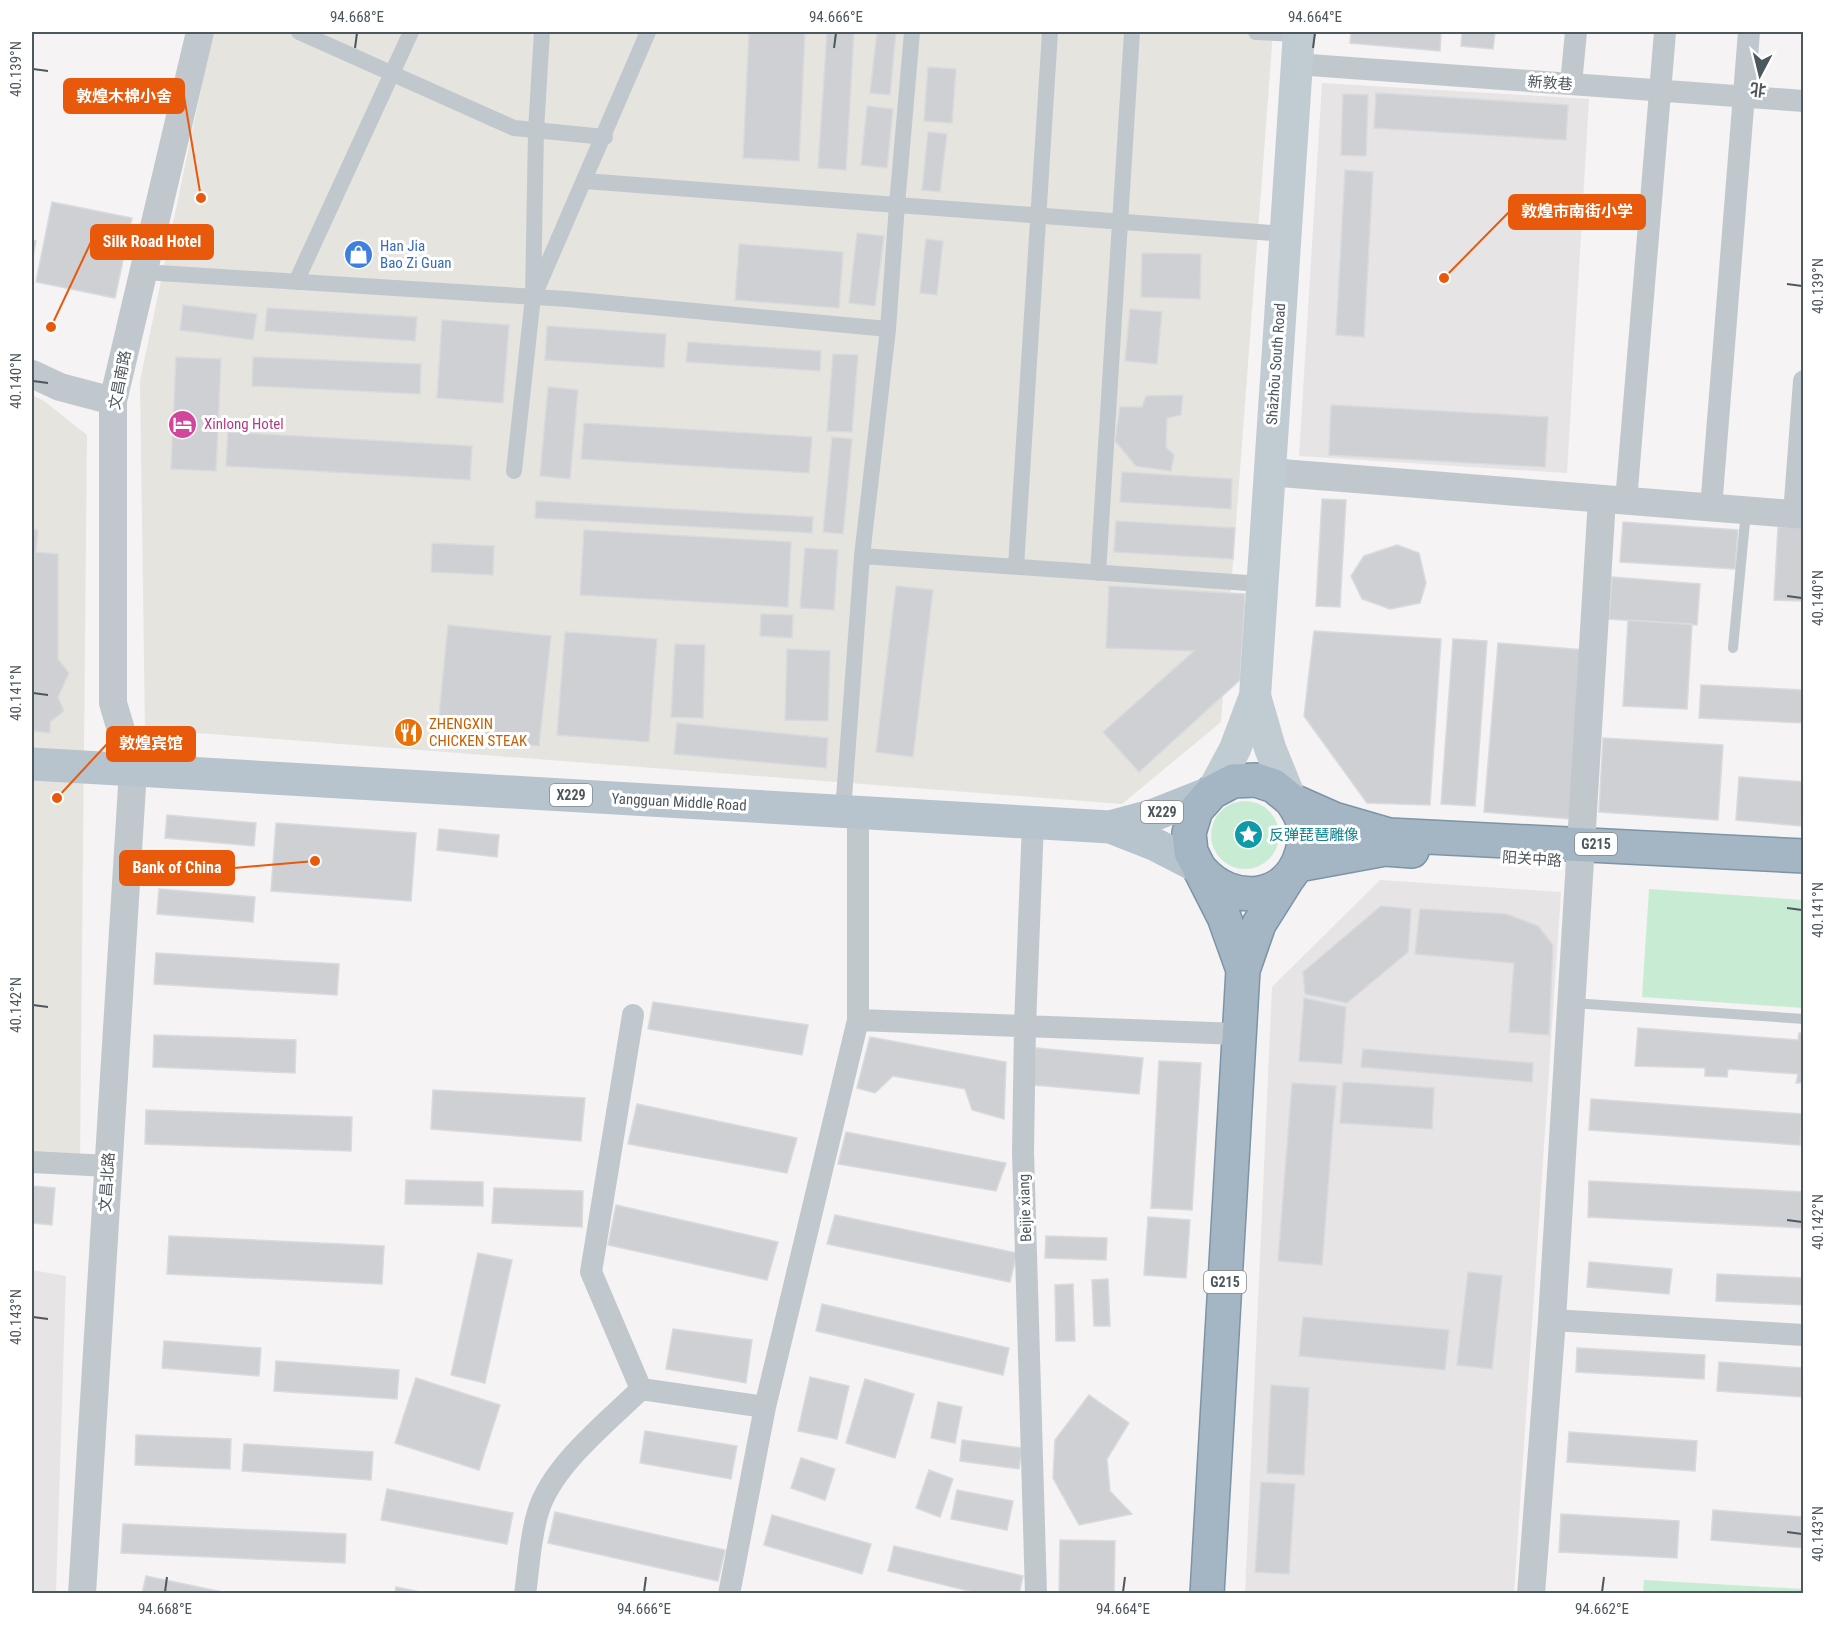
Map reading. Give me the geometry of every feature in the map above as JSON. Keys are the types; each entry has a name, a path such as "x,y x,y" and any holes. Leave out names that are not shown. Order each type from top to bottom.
{"highway":[{"name":"G215","path":"1207,1593 1243,970 1224,917 1191,852 1190,834 1196,810 1212,792 1233,782 1256,780 1274,786 1291,800"},
{"name":"阳关中路","path":"1291,800 1334,819 1389,835 1803,877"},
{"path":"1243,970 1259,924 1293,872 1305,840 1303,821 1291,800"},
{"name":"阳关中路","path":"1293,872 1385,849 1803,856"},
{"path":"1197,866 1212,883 1239,894 1259,894 1293,872"}],"main road":[{"name":"Shāzhōu South Road","path":"1255,696 1298,43"},
{"path":"1212,792 1235,749 1255,696"},
{"path":"1255,696 1270,748 1291,800"},
{"name":"Yangguan Middle Road","path":"32,764 1110,826"},
{"name":"X229","path":"1110,826 1151,816 1212,792"},
{"name":"X229","path":"1110,826 1156,845 1197,866"}],"street":[{"name":"文昌南路","path":"133,770 113,704 113,400 200,32"},
{"path":"299,32 514,128 605,137"},
{"path":"296,282 411,32"},
{"path":"514,471 533,297 536,130 542,32"},
{"path":"533,297 605,137 648,32"},
{"path":"729,1593 765,1407 858,1020 851,811 862,556 888,330 912,32"},
{"path":"1016,567 1050,32"},
{"path":"1098,573 1132,32"},
{"path":"1256,32 1298,43"},
{"path":"1571,84 1576,32"},
{"path":"1531,1593 1552,1320 1581,853 1614,500 1665,32"},
{"path":"1710,507 1749,32"},
{"name":"新敦巷","path":"1298,43 1571,84 1803,101"},
{"path":"585,181 1285,234"},
{"path":"144,272 533,297 888,330"},
{"path":"32,374 60,387 113,400"},
{"path":"1269,472 1799,515 1803,381"},
{"path":"862,556 1262,584"},
{"name":"文昌北路","path":"82,1593 133,770"},
{"name":"Beijie xiang","path":"1033,822 1025,1026 1023,1152 1036,1593"},
{"path":"633,1015 591,1272 641,1389"},
{"path":"858,1020 1239,1034"},
{"path":"32,1162 108,1166"},
{"path":"1552,1320 1803,1335"},
{"path":"641,1389 765,1407"},
{"path":"525,1593 538,1512 549,1485 562,1468 641,1389"}],"lane":[{"path":"1733,648 1746,510"},
{"path":"1571,1003 1803,1019"}],"shaded area":[{"path":"213,32 1273,32 1221,722 1122,804 145,729 140,381"},
{"path":"1322,83 1589,99 1567,473 1299,456"},
{"path":"32,395 44,401 87,435 80,1160 32,1162"},
{"path":"1380,880 1561,892 1514,1593 1245,1594 1272,987"},
{"path":"32,1270 66,1276 56,1593 32,1593"}],"green space":[{"path":"1252,801 1264,807 1273,816 1279,828 1277,848 1269,859 1252,869 1238,869 1221,859 1213,848 1211,828 1221,811 1232,803"},
{"path":"1649,889 1803,900 1803,1008 1642,997"},
{"path":"1644,1580 1803,1589 1803,1593 1643,1593"}],"building":[{"path":"749,32 805,32 799,161 743,158"},
{"path":"827,32 854,32 846,170 818,168"},
{"path":"877,32 896,32 890,95 870,93"},
{"path":"1351,32 1441,32 1440,51 1350,43"},
{"path":"1462,32 1495,32 1493,49 1461,46"},
{"path":"928,67 956,69 952,123 924,121"},
{"path":"1376,93 1568,105 1566,140 1374,128"},
{"path":"1343,94 1368,95 1366,156 1341,155"},
{"path":"867,106 893,109 887,168 861,165"},
{"path":"928,132 947,134 940,192 922,190"},
{"path":"1345,170 1373,172 1364,337 1336,335"},
{"path":"52,202 132,218 115,298 36,282"},
{"path":"857,233 884,236 875,306 849,303"},
{"path":"926,239 943,241 937,295 920,293"},
{"path":"32,240 36,241 32,261"},
{"path":"739,244 843,252 839,308 735,300"},
{"path":"1142,253 1201,254 1200,299 1141,297"},
{"path":"183,305 257,314 253,340 180,330"},
{"path":"267,308 417,317 415,341 265,331"},
{"path":"1130,309 1162,312 1157,364 1125,361"},
{"path":"442,320 509,325 503,403 437,398"},
{"path":"547,326 666,334 664,368 545,360"},
{"path":"688,342 821,351 820,371 686,362"},
{"path":"833,354 858,355 852,432 827,431"},
{"path":"176,357 221,359 216,471 171,469"},
{"path":"253,357 421,364 420,394 252,386"},
{"path":"548,387 578,390 570,479 540,476"},
{"path":"1183,395 1181,415 1167,418 1166,447 1174,455 1171,471 1136,466 1115,441 1120,407 1142,407 1146,396"},
{"path":"1331,405 1548,417 1545,467 1329,455"},
{"path":"584,423 812,437 809,473 581,459"},
{"path":"228,432 472,446 470,480 226,466"},
{"path":"832,437 852,439 843,534 823,532"},
{"path":"1122,472 1232,479 1231,509 1120,502"},
{"path":"1322,499 1346,500 1340,607 1316,606"},
{"path":"536,501 813,517 812,533 535,518"},
{"path":"1116,521 1235,528 1233,559 1114,552"},
{"path":"1623,522 1738,530 1735,569 1620,562"},
{"path":"1778,527 1804,528 1804,601 1774,600"},
{"path":"32,529 38,530 36,552 58,554 58,659 69,673 58,697 64,711 50,722 50,733 32,731"},
{"path":"584,530 791,542 788,607 580,595"},
{"path":"432,543 494,546 493,575 431,572"},
{"path":"1397,545 1419,553 1426,583 1420,603 1390,609 1362,599 1351,576 1364,556"},
{"path":"805,548 838,550 834,610 800,608"},
{"path":"1612,577 1700,584 1697,625 1609,619"},
{"path":"896,586 933,590 913,757 876,752"},
{"path":"1109,586 1245,594 1240,680 1139,772 1103,732 1194,651 1106,648"},
{"path":"761,614 793,615 792,638 760,636"},
{"path":"1628,620 1692,624 1687,709 1623,706"},
{"path":"448,625 551,636 539,746 437,735"},
{"path":"1314,631 1441,639 1430,805 1367,803 1304,716"},
{"path":"565,632 657,639 649,742 557,735"},
{"path":"1453,639 1487,641 1475,806 1441,804"},
{"path":"1498,643 1585,650 1571,819 1484,812"},
{"path":"675,644 705,645 703,718 671,717"},
{"path":"787,649 830,651 828,721 785,720"},
{"path":"1701,685 1804,690 1804,723 1699,718"},
{"path":"677,723 828,738 826,768 674,754"},
{"path":"1603,738 1723,745 1718,820 1599,812"},
{"path":"1739,777 1804,782 1801,826 1736,820"},
{"path":"167,815 256,823 254,846 165,838"},
{"path":"276,823 416,833 411,901 271,891"},
{"path":"439,829 499,835 497,857 437,850"},
{"path":"159,889 255,897 253,922 157,914"},
{"path":"1381,906 1411,909 1408,952 1347,1003 1305,994 1303,972"},
{"path":"1420,909 1506,914 1538,926 1553,945 1549,1035 1509,1032 1514,963 1415,954"},
{"path":"156,953 339,964 337,995 154,984"},
{"path":"1304,998 1346,1007 1342,1064 1299,1061"},
{"path":"653,1002 808,1025 802,1055 648,1029"},
{"path":"1638,1028 1798,1040 1799,1033 1804,1033 1804,1083 1796,1083 1798,1074 1728,1069 1727,1077 1705,1076 1705,1068 1635,1066"},
{"path":"154,1035 296,1040 295,1073 153,1067"},
{"path":"870,1037 1006,1062 1004,1119 972,1110 965,1089 893,1076 875,1093 857,1088"},
{"path":"1036,1048 1143,1058 1139,1094 1033,1085"},
{"path":"1363,1049 1533,1063 1532,1082 1361,1067"},
{"path":"1159,1061 1201,1063 1192,1210 1151,1208"},
{"path":"1343,1082 1434,1088 1432,1129 1340,1123"},
{"path":"1292,1083 1336,1086 1322,1265 1278,1261"},
{"path":"433,1090 585,1098 581,1141 431,1129"},
{"path":"1591,1099 1802,1114 1800,1145 1589,1130"},
{"path":"637,1104 797,1138 787,1173 628,1144"},
{"path":"146,1110 352,1117 351,1151 145,1144"},
{"path":"846,1132 1006,1163 996,1191 838,1164"},
{"path":"406,1180 483,1182 483,1206 405,1204"},
{"path":"1589,1181 1804,1192 1804,1228 1588,1217"},
{"path":"32,1186 55,1188 52,1225 32,1223"},
{"path":"494,1188 583,1191 582,1227 492,1223"},
{"path":"616,1205 778,1242 767,1280 608,1245"},
{"path":"835,1215 1017,1253 1010,1282 827,1244"},
{"path":"1148,1217 1190,1220 1186,1278 1144,1275"},
{"path":"169,1236 384,1246 382,1284 167,1274"},
{"path":"1046,1236 1107,1238 1106,1260 1045,1258"},
{"path":"478,1253 512,1260 485,1383 451,1375"},
{"path":"1589,1262 1672,1269 1669,1294 1587,1287"},
{"path":"1468,1272 1502,1276 1492,1369 1457,1365"},
{"path":"1717,1274 1804,1278 1804,1305 1716,1301"},
{"path":"1108,1279 1110,1326 1094,1326 1092,1280"},
{"path":"1073,1284 1075,1341 1056,1341 1055,1285"},
{"path":"822,1304 1009,1348 1003,1375 816,1331"},
{"path":"1303,1317 1449,1330 1445,1370 1299,1356"},
{"path":"673,1329 752,1340 746,1383 666,1369"},
{"path":"164,1341 261,1348 259,1376 162,1368"},
{"path":"1577,1348 1705,1355 1704,1379 1576,1372"},
{"path":"276,1361 399,1370 397,1399 274,1391"},
{"path":"1719,1362 1804,1368 1804,1397 1717,1391"},
{"path":"810,1377 849,1386 837,1439 798,1431"},
{"path":"416,1378 500,1405 479,1470 395,1443"},
{"path":"865,1379 914,1394 895,1458 846,1443"},
{"path":"1271,1385 1309,1388 1304,1475 1267,1473"},
{"path":"1089,1395 1129,1423 1107,1459 1110,1491 1132,1514 1079,1525 1053,1478 1055,1440"},
{"path":"938,1402 962,1407 955,1443 931,1438"},
{"path":"645,1431 737,1446 731,1479 640,1463"},
{"path":"1569,1432 1697,1441 1695,1471 1567,1462"},
{"path":"136,1435 231,1439 230,1469 135,1465"},
{"path":"962,1440 1022,1448 1019,1469 960,1461"},
{"path":"244,1444 373,1452 371,1480 242,1471"},
{"path":"801,1458 835,1469 825,1500 791,1488"},
{"path":"929,1470 953,1479 940,1517 916,1508"},
{"path":"1261,1482 1295,1484 1289,1574 1255,1572"},
{"path":"387,1489 513,1513 507,1544 381,1520"},
{"path":"957,1490 1013,1501 1007,1530 951,1519"},
{"path":"1713,1510 1804,1517 1804,1548 1711,1540"},
{"path":"555,1512 725,1550 718,1581 548,1543"},
{"path":"1561,1514 1679,1521 1677,1558 1559,1552"},
{"path":"772,1515 871,1544 862,1574 764,1545"},
{"path":"123,1524 346,1534 345,1563 121,1553"},
{"path":"1060,1540 1115,1541 1114,1594 1059,1594"},
{"path":"894,1546 1023,1576 1019,1594 981,1594 888,1571"},
{"path":"146,1576 232,1594 142,1594"},
{"path":"396,1587 430,1594 395,1594"}],"place":[{"name":"敦煌木棉小舍","path":"201,198"},
{"name":"Han Jia Bao Zi Guan","path":"359,255"},
{"name":"敦煌市南街小学","path":"1444,278"},
{"name":"Silk Road Hotel","path":"51,327"},
{"name":"Xinlong Hotel","path":"183,424"},
{"name":"ZHENGXIN CHICKEN STEAK","path":"408,733"},
{"name":"敦煌宾馆","path":"57,798"},
{"name":"反弹琵琶雕像","path":"1248,835"},
{"name":"Bank of China","path":"315,861"}]}
